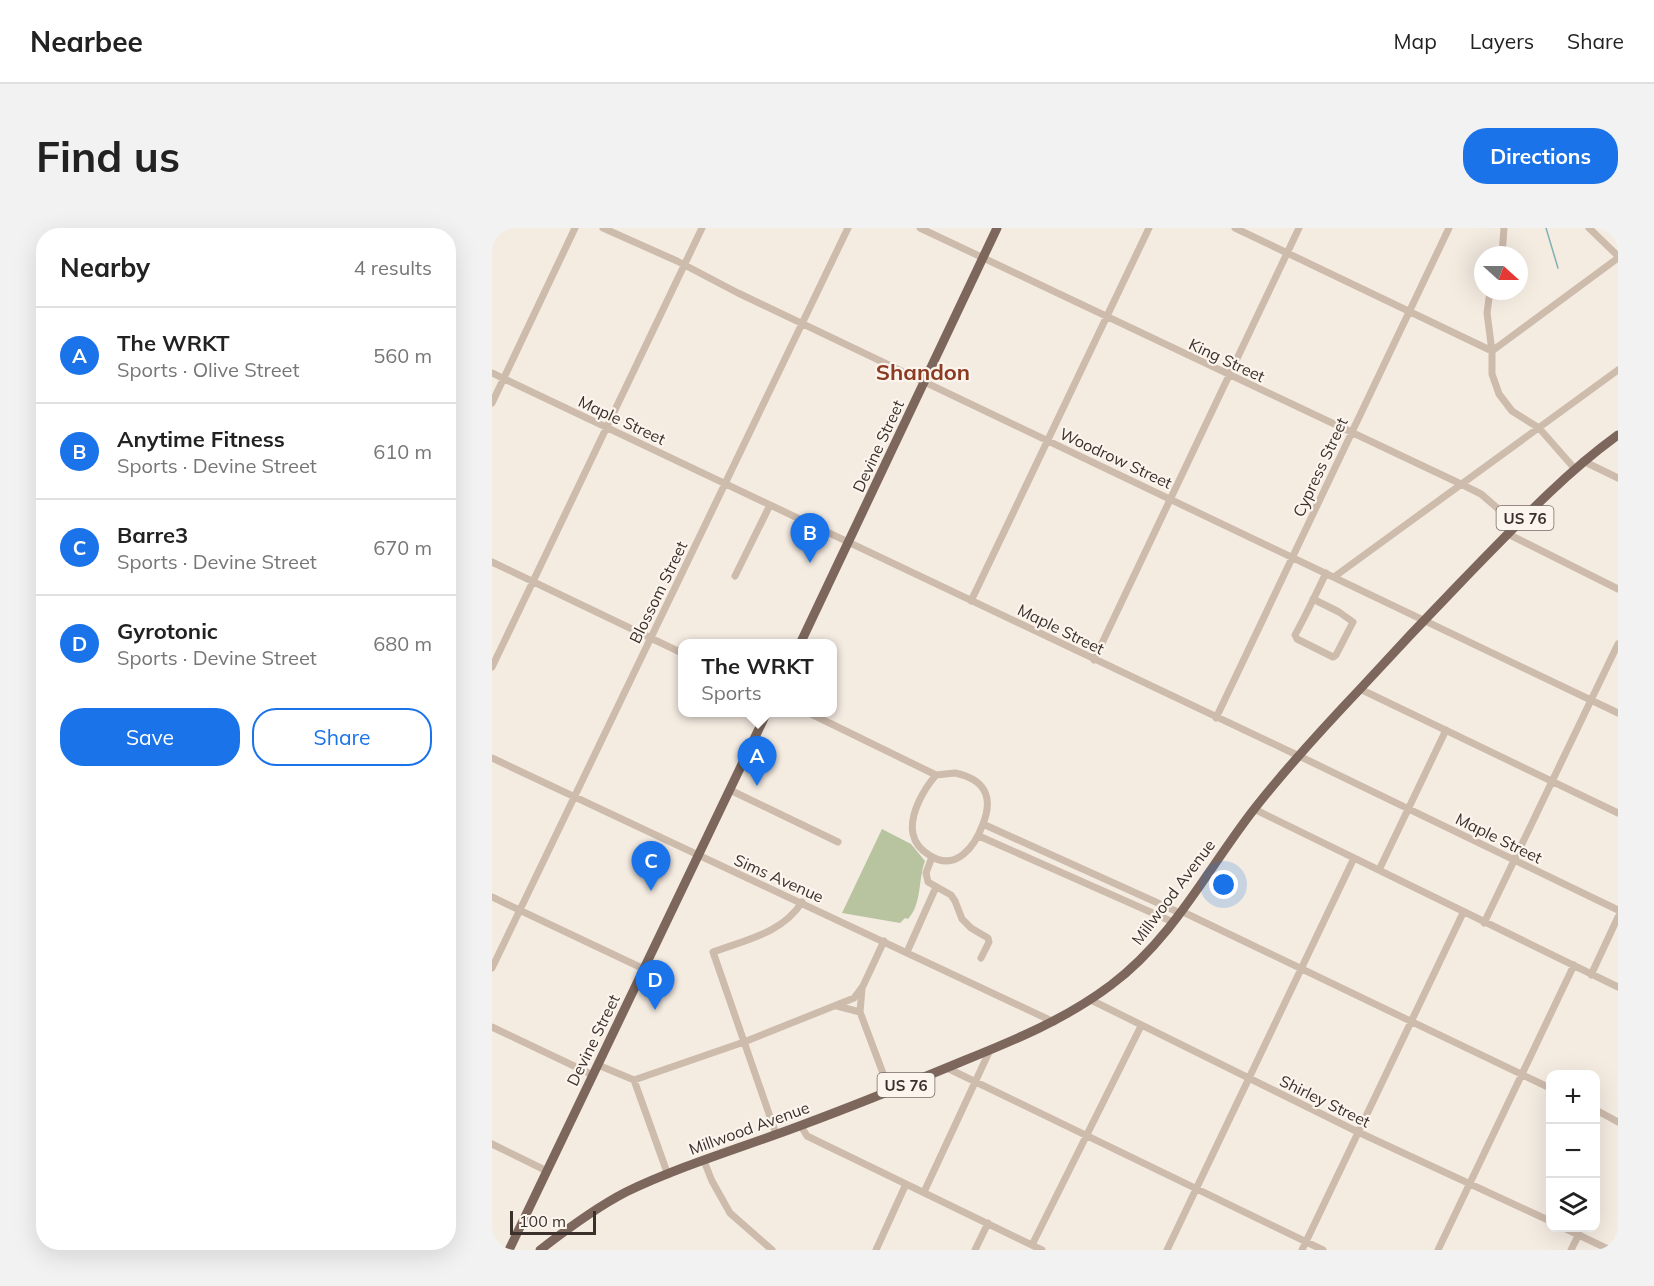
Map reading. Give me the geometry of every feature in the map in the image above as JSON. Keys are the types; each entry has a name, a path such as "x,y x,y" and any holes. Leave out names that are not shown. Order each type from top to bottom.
{"main road":[{"name":"Devine Street","path":"802,639 998,228"},
{"name":"Millwood Avenue","path":"540,1250 604,1205 629,1191 890,1092 990,1050 1054,1022 1091,1000 1126,974 1158,941 1181,912 1254,809 1297,755 1517,525 1583,461 1618,435"},
{"name":"Devine Street","path":"509,1250 765,717"}],"street":[{"path":"492,403 575,228"},
{"name":"Woodrow Street","path":"603,228 1618,713"},
{"path":"492,667 702,228"},
{"name":"Blossom Street","path":"492,968 848,228"},
{"name":"King Street","path":"920,228 1351,434 1461,484 1481,494 1517,525"},
{"path":"971,601 1149,228"},
{"path":"1235,228 1492,351"},
{"path":"1094,660 1299,228"},
{"name":"Cypress Street","path":"1216,718 1449,228"},
{"path":"1503,246 1504,228"},
{"path":"1492,351 1618,257 1589,228"},
{"path":"1489,300 1487,313 1492,351 1492,374 1499,394 1512,411 1539,428 1575,469"},
{"path":"1334,577 1618,370"},
{"name":"Maple Street","path":"492,373 1618,910"},
{"path":"1583,461 1618,478"},
{"path":"735,576 770,505"},
{"path":"1508,534 1618,589"},
{"path":"492,562 678,650"},
{"path":"1313,599 1353,622 1333,657 1297,639 1295,635 1313,599 1326,573"},
{"path":"1484,923 1618,644"},
{"path":"1360,689 1618,813"},
{"path":"817,717 936,775 955,773 967,776 982,787 988,800 988,811 973,847 959,857 942,860 922,851 914,839 912,820 928,784 936,775"},
{"path":"1379,870 1446,730"},
{"name":"Sims Avenue","path":"492,758 1054,1022"},
{"path":"730,790 838,842"},
{"path":"1254,809 1618,987"},
{"path":"983,824 1302,968 1412,1023 1546,1086"},
{"path":"979,836 1173,922"},
{"path":"932,857 926,873 928,882 951,895 962,919 971,928 988,938 989,942 981,958"},
{"path":"1167,1250 1354,858"},
{"path":"907,952 936,887"},
{"path":"492,897 644,969"},
{"path":"776,1134 713,952 763,935 786,921 802,902"},
{"path":"1302,1250 1463,913"},
{"path":"1591,975 1618,917"},
{"path":"884,941 863,986 860,1012 890,1092"},
{"path":"1438,1250 1574,965"},
{"path":"597,1065 634,1080 744,1042 836,1006 854,998 863,986"},
{"name":"Shirley Street","path":"1091,1000 1358,1132 1546,1219"},
{"path":"836,1006 860,1012"},
{"path":"1032,1245 1141,1026"},
{"path":"492,1027 593,1075"},
{"path":"924,1192 990,1050"},
{"path":"947,1068 1323,1250"},
{"path":"634,1080 668,1175"},
{"path":"1600,1112 1618,1122"},
{"path":"801,1126 807,1137 1042,1250"},
{"path":"492,1144 547,1171"},
{"path":"704,1161 730,1213 772,1250"},
{"path":"876,1250 906,1184"},
{"path":"975,1250 987,1223"},
{"path":"1575,1232 1610,1250"},
{"path":"1571,1250 1579,1234"}],"green space":[{"path":"882,829 911,844 925,861 916,906 908,919 905,918 900,923 842,913"}],"waterway":[{"path":"1546,228 1558,268"}],"place":[{"name":"Anytime Fitness","path":"810,563"},
{"name":"The WRKT","path":"757,786"},
{"name":"Barre3","path":"651,891"},
{"name":"Gyrotonic","path":"655,1010"}],"district":[{"name":"Shandon","path":"923,372"}]}
